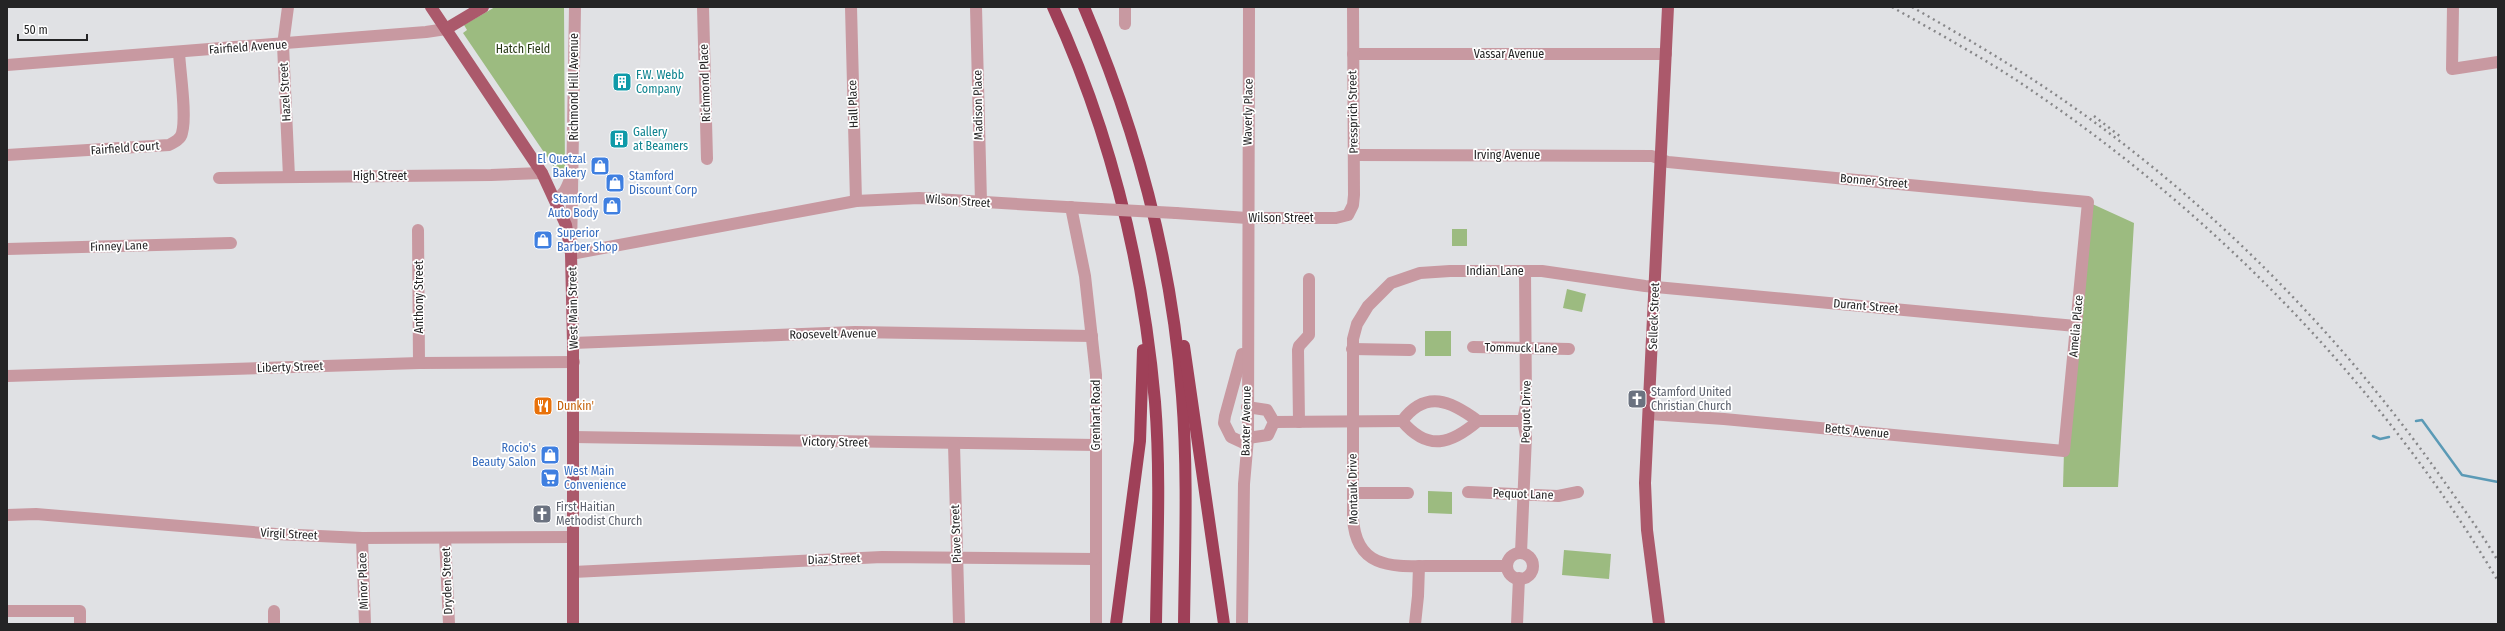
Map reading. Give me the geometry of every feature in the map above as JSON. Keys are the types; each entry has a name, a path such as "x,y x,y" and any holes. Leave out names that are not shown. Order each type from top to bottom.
{"highway":[{"path":"1053,7 1082,74 1105,142 1130,239 1143,304 1152,370 1157,443 1158,503 1156,624"},
{"path":"1084,7 1131,133 1164,263 1191,379 1200,460 1224,624"},
{"path":"1164,263 1177,349 1184,429 1186,510 1184,624"},
{"path":"1116,624 1140,441 1143,304"}],"main road":[{"name":"West Main Street","path":"431,7 542,173 556,199 566,225 571,254 574,362 572,537 573,624"},
{"name":"Fairfield Avenue","path":"446,28 483,7"},
{"name":"Selleck Street","path":"1659,624 1646,512 1660,160 1668,7"}],"street":[{"name":"Hazel Street","path":"288,7 283,44 289,177"},
{"name":"Richmond Hill Avenue","path":"571,254 574,167 575,7"},
{"name":"Richmond Place","path":"703,7 707,159"},
{"name":"Hall Place","path":"851,7 856,200"},
{"name":"Madison Place","path":"976,7 981,202"},
{"path":"1125,7 1125,24"},
{"name":"Waverly Place","path":"1247,218 1249,7"},
{"name":"Pressprich Street","path":"1348,215 1353,205 1353,7"},
{"path":"2453,7 2452,69 2498,62"},
{"name":"Fairfield Avenue","path":"7,65 426,32 446,28"},
{"name":"Fairfield Court","path":"7,155 169,145 178,140 182,133 183,119 179,52"},
{"name":"Vassar Avenue","path":"1352,54 1666,54"},
{"name":"Irving Avenue","path":"1354,155 1531,154 1652,156 1660,160"},
{"name":"Bonner Street","path":"1660,160 1668,162 2088,202"},
{"name":"Richmond Hill Avenue","path":"556,199 562,196 567,189 574,167"},
{"name":"High Street","path":"219,178 491,175 542,173"},
{"name":"Wilson Street","path":"571,254 856,200 919,198 1247,218 1336,218 1348,215"},
{"name":"Amelia Place","path":"2064,451 2088,202"},
{"name":"Grenhart Road","path":"1072,207 1085,276 1096,375 1096,624"},
{"name":"Baxter Avenue","path":"1242,624 1247,441 1247,218"},
{"name":"Anthony Street","path":"418,230 419,363"},
{"name":"Finney Lane","path":"7,249 231,243"},
{"name":"Indian Lane","path":"1357,324 1368,306 1382,290 1410,275 1450,271 1525,271 1573,274 1655,287"},
{"name":"Pequot Drive","path":"1520,553 1526,436 1523,421 1526,406 1525,271"},
{"path":"1299,422 1298,350 1309,335 1309,279"},
{"name":"Durant Street","path":"1655,287 2076,326"},
{"path":"1247,320 1240,367 1224,423 1231,437 1247,441 1268,435 1274,422"},
{"name":"Montauk Drive","path":"1357,324 1352,349 1354,529 1364,551 1374,560 1388,566 1507,566"},
{"name":"Roosevelt Avenue","path":"573,343 855,332 1092,336"},
{"name":"Tommuck Lane","path":"1473,347 1569,349"},
{"path":"1352,349 1410,350"},
{"name":"Liberty Street","path":"7,376 419,363 574,362"},
{"path":"1274,422 1402,421 1420,405 1439,402 1460,407 1478,420 1523,421"},
{"path":"1247,407 1267,410 1274,422"},
{"name":"Betts Avenue","path":"1649,414 1724,418 2064,451"},
{"path":"1402,421 1421,438 1434,441 1460,436 1478,420"},
{"name":"Victory Street","path":"573,437 1096,445"},
{"name":"Piave Street","path":"954,444 959,624"},
{"name":"Pequot Lane","path":"1468,492 1558,496 1578,492"},
{"path":"1353,493 1408,493"},
{"name":"Virgil Street","path":"7,515 36,514 276,534 362,538 572,537"},
{"name":"Minor Place","path":"362,538 365,624"},
{"name":"Dryden Street","path":"445,538 449,624"},
{"path":"1520,553 1530,558 1532,569 1525,578 1519,578 1509,572 1507,566 1511,556 1520,553"},
{"name":"Diaz Street","path":"573,572 750,562 882,557 1095,560"},
{"path":"1415,624 1419,566"},
{"path":"1517,624 1519,578"},
{"path":"7,611 80,611 80,624"},
{"path":"274,611 274,624"}],"green space":[{"name":"Hatch Field","path":"495,7 564,7 565,176 560,176 463,33 467,30 464,25"},
{"path":"2088,202 2134,223 2118,487 2063,487 2064,451"},
{"path":"1452,229 1467,229 1467,246 1452,246"},
{"path":"1567,289 1586,294 1582,312 1563,308"},
{"path":"1425,331 1451,331 1451,356 1425,356"},
{"path":"1428,491 1452,492 1452,514 1428,513"},
{"path":"1564,550 1611,554 1609,579 1562,575"}],"waterway":[{"path":"2416,421 2422,420 2462,475 2498,482"},
{"path":"2373,436 2380,439 2389,437"}],"railway":[{"path":"1892,7 1980,57 2031,90 2100,140 2167,193 2230,250 2291,310 2349,373 2402,440 2452,509 2498,581"},
{"path":"1912,7 2020,71 2093,121 2202,209 2254,257 2303,307 2350,360 2394,414 2436,470 2498,561"},
{"path":"2094,116 2121,137"}],"place":[{"name":"F.W. Webb Company","path":"622,82"},
{"name":"Gallery at Beamers","path":"619,139"},
{"name":"El Quetzal Bakery","path":"600,166"},
{"name":"Stamford Discount Corp","path":"615,183"},
{"name":"Stamford Auto Body","path":"612,206"},
{"name":"Superior Barber Shop","path":"543,240"},
{"name":"Stamford United Christian Church","path":"1637,399"},
{"name":"Dunkin'","path":"543,406"},
{"name":"Rocio's Beauty Salon","path":"550,455"},
{"name":"West Main Convenience","path":"550,478"},
{"name":"First Haitian Methodist Church","path":"542,514"}]}
